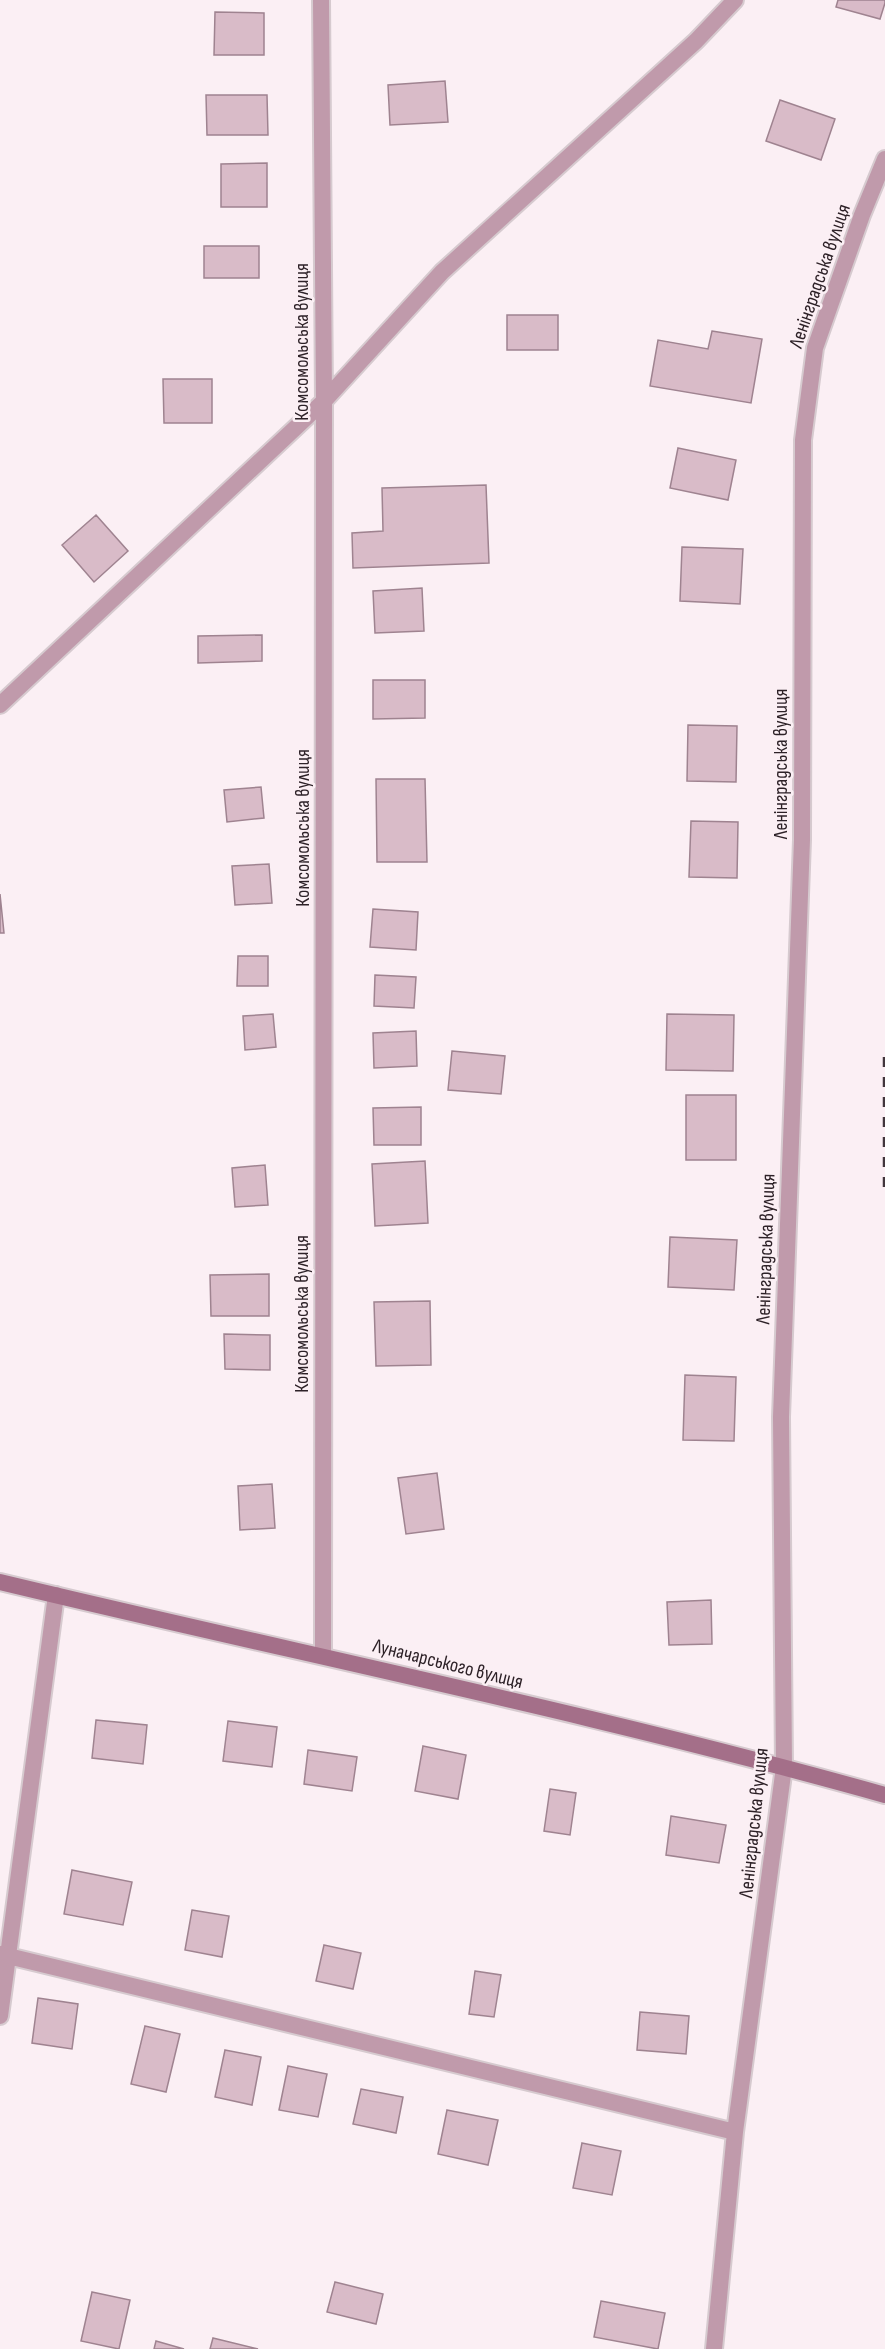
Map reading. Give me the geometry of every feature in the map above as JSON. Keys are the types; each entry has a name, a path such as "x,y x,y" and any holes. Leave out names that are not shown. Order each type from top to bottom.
{"main road":[{"name":"Луначарського вулиця","path":"0,1582 323,1656 784,1767 885,1795"}],"street":[{"name":"Комсомольська вулиця","path":"321,0 324,401 323,1656"},
{"path":"0,705 324,401 442,272 696,41 735,0"},
{"name":"Ленінградська вулиця","path":"714,2349 735,2132 784,1767 781,1417 802,840 803,440 815,348 862,215 885,159"},
{"path":"0,2016 5,1955 56,1595"},
{"path":"5,1955 735,2132"}],"building":[{"path":"838,0 885,0 885,3 880,19 836,7"},
{"path":"215,12 264,13 264,55 214,55"},
{"path":"445,81 448,122 390,125 388,85"},
{"path":"206,95 267,95 268,135 207,135"},
{"path":"780,100 835,119 821,160 766,141"},
{"path":"267,163 267,207 221,207 221,164"},
{"path":"204,246 259,246 259,278 204,278"},
{"path":"507,315 558,315 558,350 507,350"},
{"path":"712,331 762,339 751,403 650,386 658,340 708,349"},
{"path":"163,379 212,379 212,423 164,423"},
{"path":"678,448 736,460 728,500 670,488"},
{"path":"486,485 489,563 353,568 352,533 383,531 382,488"},
{"path":"96,515 128,551 94,582 62,545"},
{"path":"682,547 743,549 740,604 680,601"},
{"path":"422,588 424,631 375,633 373,591"},
{"path":"262,635 262,661 198,663 198,636"},
{"path":"373,680 425,680 425,718 373,719"},
{"path":"688,725 737,726 736,782 687,781"},
{"path":"376,779 425,779 427,862 377,862"},
{"path":"261,787 264,818 227,822 224,790"},
{"path":"691,821 738,822 737,878 689,877"},
{"path":"269,864 272,903 235,905 232,866"},
{"path":"0,894 4,933 0,933"},
{"path":"373,909 418,912 416,950 370,947"},
{"path":"238,956 268,956 268,986 237,986"},
{"path":"375,975 416,977 414,1008 374,1006"},
{"path":"273,1014 276,1047 245,1050 243,1016"},
{"path":"667,1014 734,1015 733,1071 666,1070"},
{"path":"416,1031 417,1066 374,1068 373,1033"},
{"path":"452,1051 505,1056 501,1094 448,1090"},
{"path":"686,1095 736,1095 736,1160 686,1160"},
{"path":"421,1107 421,1145 374,1145 373,1108"},
{"path":"425,1161 428,1223 375,1226 372,1164"},
{"path":"265,1165 268,1205 235,1207 232,1168"},
{"path":"670,1237 737,1240 734,1290 668,1287"},
{"path":"269,1274 269,1316 211,1316 210,1275"},
{"path":"430,1301 431,1365 376,1366 374,1302"},
{"path":"224,1334 270,1335 270,1370 225,1369"},
{"path":"685,1375 736,1377 734,1441 683,1440"},
{"path":"437,1473 444,1529 406,1534 398,1478"},
{"path":"272,1484 275,1528 240,1530 238,1486"},
{"path":"711,1600 712,1644 669,1645 667,1602"},
{"path":"96,1720 147,1725 143,1764 92,1758"},
{"path":"228,1721 277,1727 272,1767 223,1761"},
{"path":"423,1746 466,1755 458,1799 415,1791"},
{"path":"308,1750 357,1757 352,1791 304,1784"},
{"path":"550,1789 576,1793 570,1835 544,1831"},
{"path":"671,1816 726,1825 719,1863 666,1855"},
{"path":"72,1870 132,1882 123,1925 64,1914"},
{"path":"192,1910 229,1916 222,1957 185,1950"},
{"path":"324,1945 361,1953 353,1989 316,1981"},
{"path":"475,1971 501,1975 494,2017 469,2014"},
{"path":"38,1998 78,2004 72,2049 32,2043"},
{"path":"640,2012 689,2016 686,2054 637,2050"},
{"path":"145,2026 180,2034 166,2092 131,2084"},
{"path":"225,2050 261,2057 252,2105 215,2097"},
{"path":"288,2066 327,2074 318,2117 279,2110"},
{"path":"361,2089 403,2097 396,2133 353,2124"},
{"path":"447,2110 498,2120 488,2165 438,2154"},
{"path":"582,2143 621,2151 612,2195 573,2188"},
{"path":"335,2282 383,2294 376,2324 327,2312"},
{"path":"92,2292 130,2300 119,2349 81,2341"},
{"path":"601,2301 665,2313 658,2349 594,2337"},
{"path":"213,2338 258,2349 210,2349"},
{"path":"156,2341 184,2349 154,2349"}],"railway":[{"path":"885,1057 885,1192"}]}
